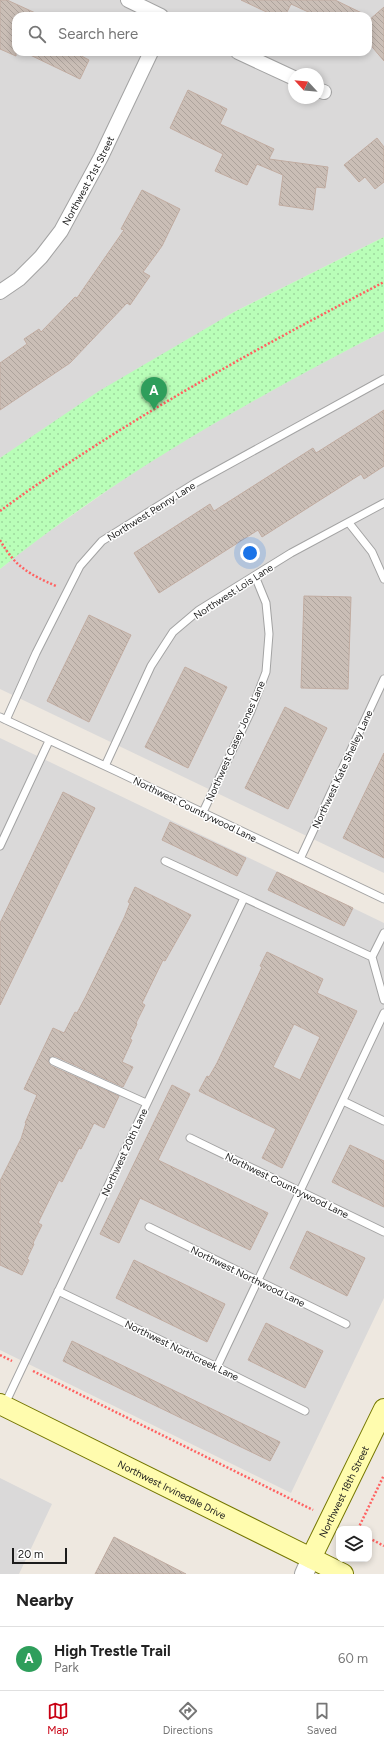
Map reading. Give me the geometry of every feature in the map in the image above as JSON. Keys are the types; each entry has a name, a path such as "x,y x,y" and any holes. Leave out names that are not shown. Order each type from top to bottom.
{"main road":[{"name":"Northwest Irvinedale Drive","path":"2,1405 308,1566 344,1574"},
{"name":"Northwest 18th Street","path":"308,1566 384,1409"}],"street":[{"path":"128,0 153,12"},
{"name":"Northwest 21st Street","path":"0,292 19,279 41,257 60,231 101,157 149,56"},
{"path":"247,56 288,75"}],"lane":[{"name":"Northwest Penny Lane","path":"3,719 66,591 80,566 102,541 196,483 384,379"},
{"name":"Northwest Lois Lane","path":"105,766 151,666 174,632 200,610 291,553 384,503"},
{"path":"349,523 372,552 384,579"},
{"name":"Northwest Casey Jones Lane","path":"202,812 251,711 266,672 269,634 266,603 255,576"},
{"name":"Northwest Kate Shelley Lane","path":"300,859 384,679"},
{"name":"Northwest Countrywood Lane","path":"3,719 384,899"},
{"path":"0,846 49,741"},
{"path":"165,862 372,957"},
{"name":"Northwest 20th Lane","path":"2,1405 23,1366 244,898"},
{"path":"384,933 372,957 384,1000"},
{"path":"217,1367 384,1014"},
{"path":"54,1062 146,1104"},
{"path":"343,1101 384,1121"},
{"name":"Northwest Countrywood Lane","path":"190,1138 384,1232"},
{"name":"Northwest Northwood Lane","path":"149,1227 346,1324"},
{"name":"Northwest Northcreek Lane","path":"58,1291 305,1411"}],"path":[{"path":"0,511 70,462 155,407 384,282"},
{"path":"0,540 7,553 26,572 66,591"},
{"path":"0,1355 331,1519"},
{"path":"359,1526 384,1475"},
{"path":"372,1540 384,1546"}],"shaded area":[{"path":"0,0 384,0 384,237 234,312 0,458"},
{"path":"384,331 384,873 0,689 0,569 34,542 138,469 205,428 308,370"},
{"path":"0,738 384,923 384,1298 291,1493 0,1350"},
{"path":"0,1478 52,1504 19,1574 0,1574"}],"green space":[{"path":"384,237 384,331 284,384 186,440 91,501 0,569 0,458 99,391 234,312"}],"building":[{"path":"0,0 7,0 33,12 12,12 12,54 0,49"},
{"path":"241,0 335,0 360,12 308,12 291,4 287,12 266,12"},
{"path":"384,7 384,61 372,47 372,18"},
{"path":"32,56 82,56 89,60 80,79"},
{"path":"188,90 227,109 220,124 274,149 269,159 328,167 325,188 316,187 313,210 279,205 283,175 257,164 247,185 215,171 223,154 170,128"},
{"path":"377,138 384,147 384,182 375,189 365,177 359,182 344,165"},
{"path":"142,190 180,209 162,246 143,272 150,276 130,305 127,303 70,363 0,410 0,363 27,344 24,339 39,329 41,332 75,297 77,298 124,230 121,229"},
{"path":"384,410 384,466 364,479 361,474 262,537 258,530 159,593 134,553 210,504 214,511 313,448 316,453"},
{"path":"304,596 351,597 348,689 301,688"},
{"path":"89,615 131,635 89,722 47,701"},
{"path":"185,667 227,687 188,768 145,747"},
{"path":"285,707 327,728 288,809 245,788"},
{"path":"384,753 384,858 343,838"},
{"path":"63,792 95,808 0,1005 0,923"},
{"path":"170,822 246,858 237,876 162,840"},
{"path":"277,872 353,908 344,926 268,890"},
{"path":"135,887 191,915 165,961 163,960 142,1003 145,1005 136,1023 137,1024 130,1039 132,1040 122,1062 133,1067 123,1087 55,1056 49,1059 48,1062 51,1066 119,1096 104,1128 94,1123 81,1149 79,1148 62,1182 59,1180 38,1223 42,1225 33,1243 34,1244 27,1259 29,1260 22,1275 0,1265 0,1181 21,1139 25,1123 37,1095 24,1089 53,1028 64,1033 75,1012 77,1013 124,918 130,903 128,902"},
{"path":"267,952 323,979 317,993 357,1011 282,1168 262,1158 276,1129 199,1091 207,1076 209,1077 217,1063 262,967 260,966","holes":["294,1024 320,1037 300,1080 273,1067"]},
{"path":"172,1085 190,1094 158,1160 268,1213 250,1250 140,1198 119,1243 100,1234"},
{"path":"350,1145 384,1161 384,1207 332,1182"},
{"path":"307,1231 365,1258 347,1296 290,1268"},
{"path":"134,1260 225,1304 207,1342 116,1298"},
{"path":"266,1323 323,1351 305,1388 248,1360"},
{"path":"72,1341 280,1442 270,1461 63,1361"},
{"path":"114,1537 186,1574 95,1574"}],"place":[{"name":"High Trestle Trail","path":"154,410"}]}
